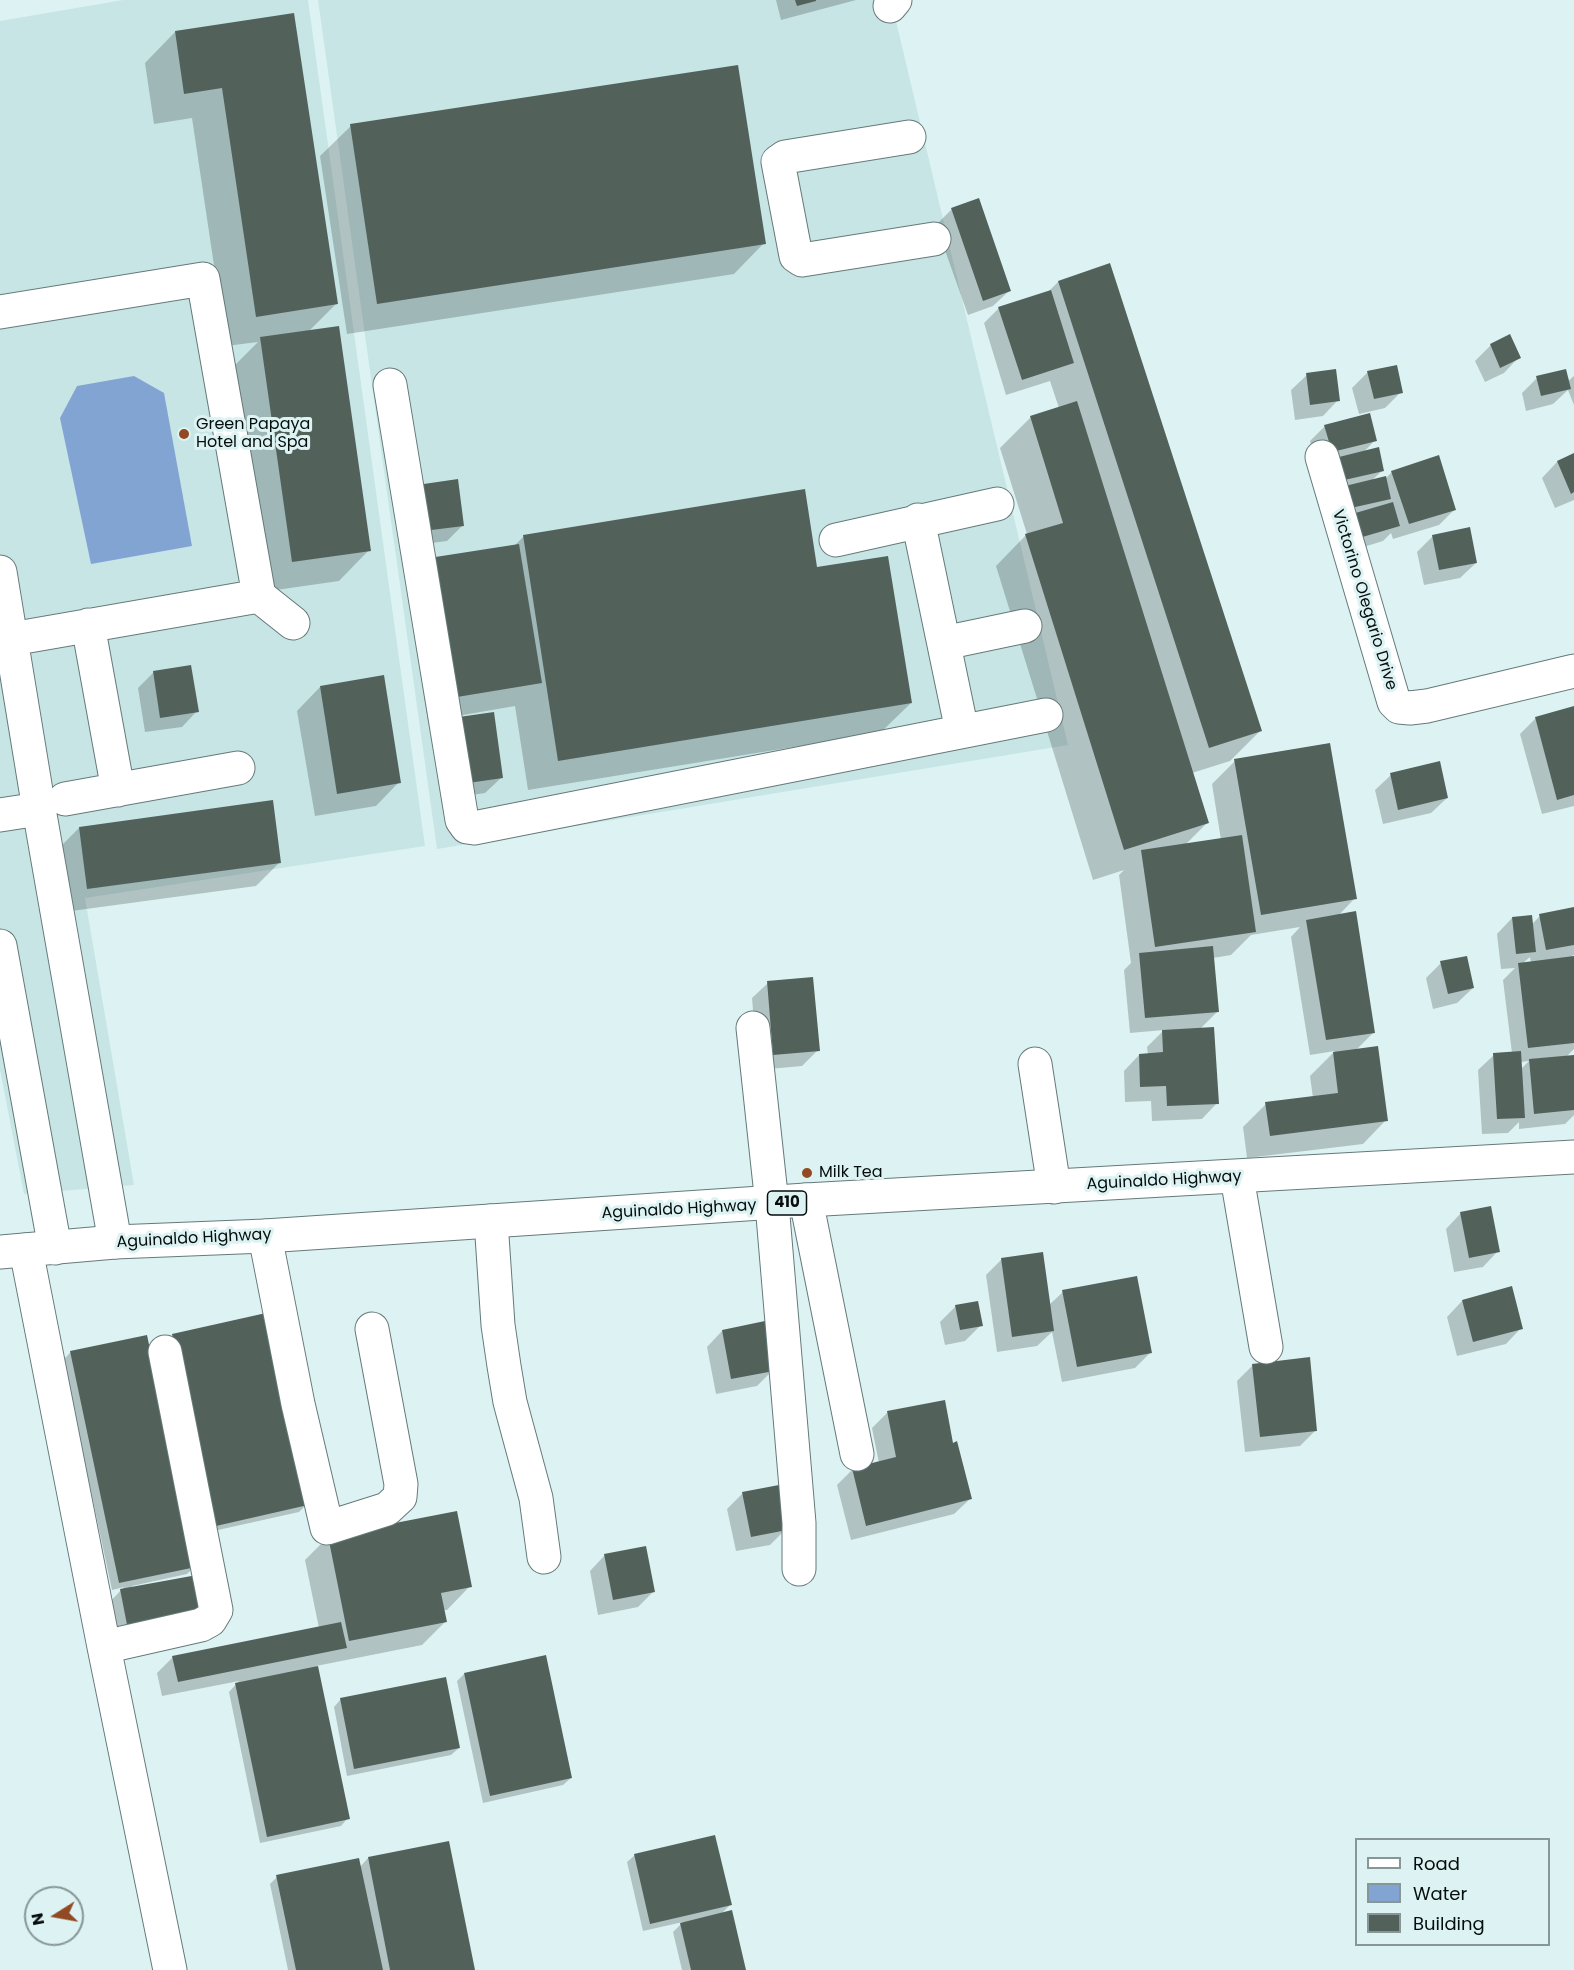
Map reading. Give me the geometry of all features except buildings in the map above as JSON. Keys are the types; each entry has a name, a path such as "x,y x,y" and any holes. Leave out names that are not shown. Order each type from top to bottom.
{"main road":[{"path":"909,137 785,157 778,162 796,256 802,260 934,239"},
{"path":"0,312 203,279 259,596 293,623"},
{"path":"390,385 462,820 467,827 1046,715"},
{"name":"Victorino Olegario Drive","path":"1322,457 1394,702 1399,707 1427,706 1574,671"},
{"path":"836,540 997,504"},
{"path":"918,520 962,731"},
{"path":"0,572 6,640 52,804 115,1242"},
{"path":"6,640 259,596"},
{"path":"88,626 118,790"},
{"path":"944,644 1025,627"},
{"path":"0,815 238,768"},
{"path":"0,946 27,1250 104,1647 170,1970"},
{"path":"753,1028 772,1204 799,1523 799,1569"},
{"path":"1035,1064 1054,1187"},
{"name":"Aguinaldo Highway","path":"27,1250 115,1242 265,1236 806,1200 1574,1157"},
{"path":"1237,1177 1266,1347"},
{"path":"806,1200 857,1454"},
{"path":"492,1221 498,1325 504,1366 510,1402 536,1498 544,1557"},
{"path":"265,1236 298,1404 327,1528 387,1509 400,1497 401,1484 372,1329"},
{"path":"104,1647 201,1624 210,1620 216,1610 165,1352"}],"shaded area":[{"name":"Green Papaya Hotel and Spa","path":"123,0 308,0 425,846 85,898 134,1185 24,1194 0,1070 0,21"},
{"path":"318,0 891,0 1068,745 437,849"}],"water":[{"path":"134,376 164,393 192,546 91,564 60,418 77,386"}],"place":[{"name":"Green Papaya Hotel and Spa","path":"184,434"},
{"name":"Milk Tea","path":"807,1173"}]}
